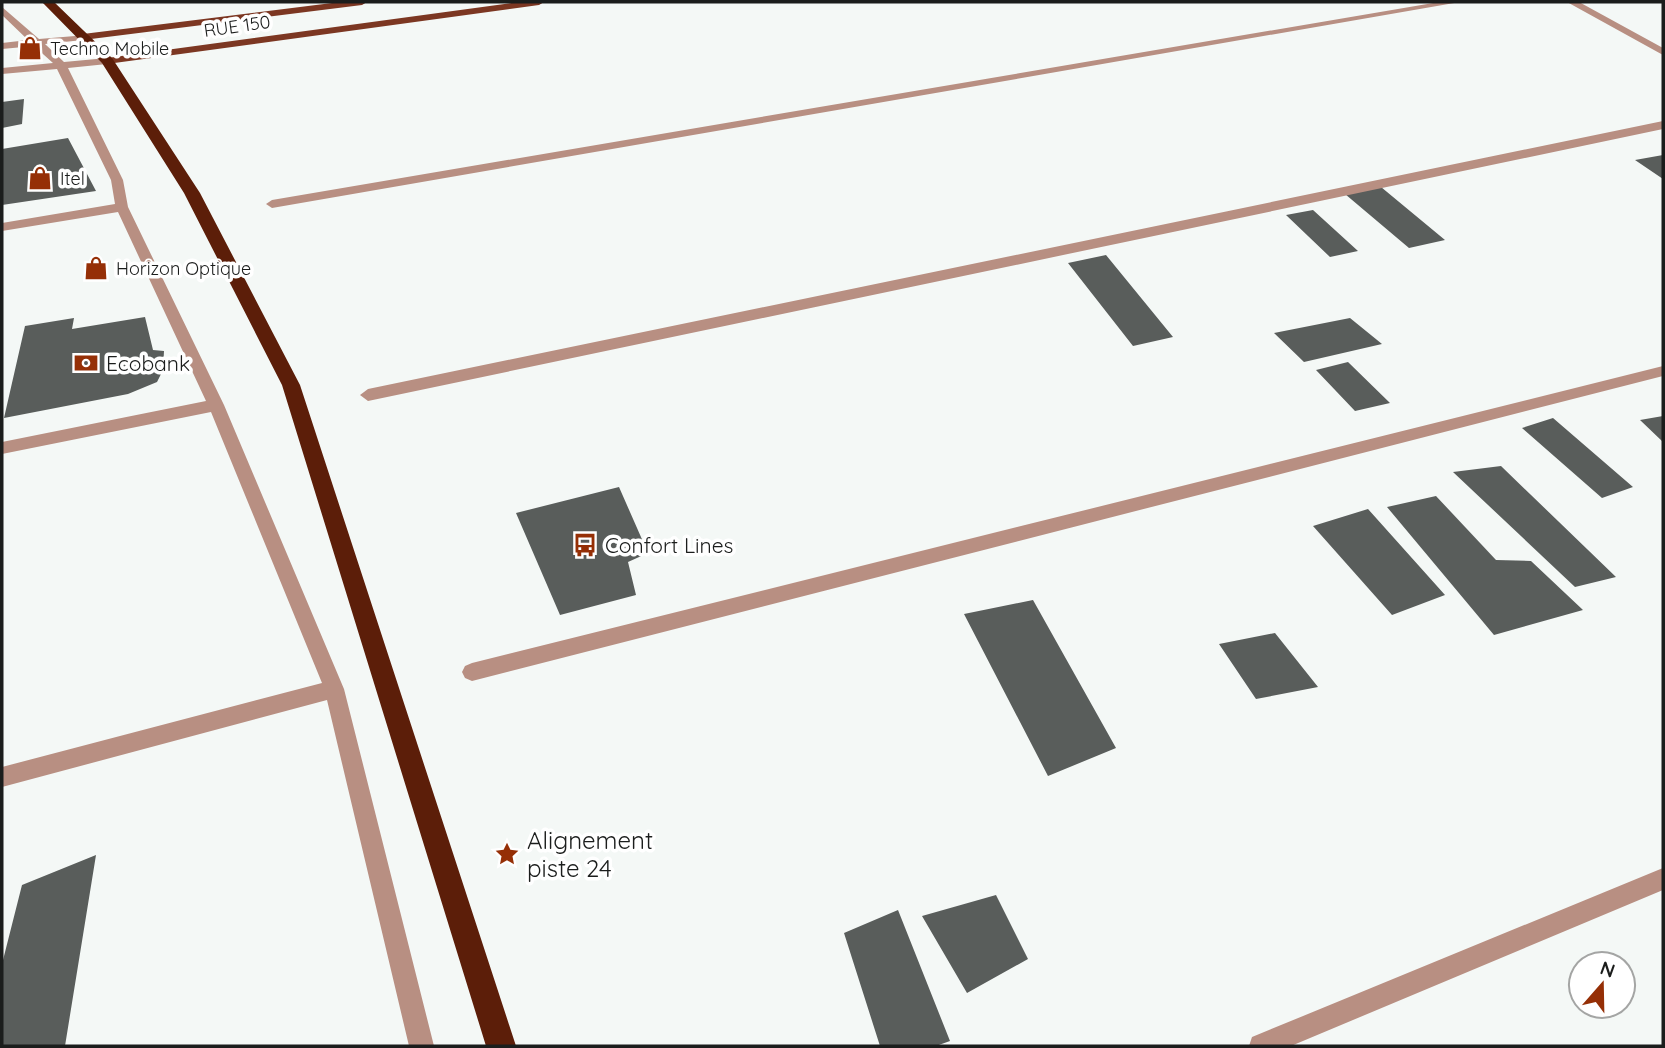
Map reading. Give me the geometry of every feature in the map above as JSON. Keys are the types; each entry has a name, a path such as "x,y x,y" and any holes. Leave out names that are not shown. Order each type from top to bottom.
{"highway":[{"path":"47,2 107,61 192,193 291,386 501,1046"}],"main road":[{"name":"RUE 150","path":"83,37 362,2"},
{"name":"RUE 150","path":"107,61 539,2"}],"street":[{"path":"272,204 1455,2"},
{"path":"1572,2 1663,52"},
{"path":"2,10 61,65 117,180 122,207 216,405 334,689 422,1046"},
{"path":"2,46 83,37"},
{"path":"2,71 107,61"},
{"path":"368,395 1663,125"},
{"path":"2,227 122,207"},
{"path":"472,672 1663,371"},
{"path":"2,448 216,405"},
{"path":"2,777 334,689"},
{"path":"1261,1046 1663,879"}],"building":[{"path":"24,99 22,124 2,128 2,102"},
{"path":"68,138 96,191 2,205 2,149"},
{"path":"1663,155 1663,179 1635,160"},
{"path":"1381,187 1445,240 1409,248 1345,194"},
{"path":"1313,210 1358,251 1330,257 1286,215"},
{"path":"1106,255 1173,337 1133,346 1068,263"},
{"path":"145,317 153,350 164,351 163,370 157,382 128,394 4,418 25,326 74,318 72,329"},
{"path":"1350,318 1382,344 1304,362 1274,333"},
{"path":"1348,362 1390,403 1355,411 1316,370"},
{"path":"1663,416 1663,442 1640,420"},
{"path":"1553,418 1633,487 1602,498 1522,428"},
{"path":"1501,466 1616,577 1575,587 1453,472"},
{"path":"619,487 648,553 628,562 636,595 560,615 516,513"},
{"path":"1436,496 1496,560 1531,561 1583,610 1494,635 1387,507"},
{"path":"1368,509 1445,595 1392,615 1313,526"},
{"path":"1033,600 1116,748 1048,776 964,614"},
{"path":"1275,633 1318,687 1256,699 1219,644"},
{"path":"96,855 65,1046 2,1046 2,964 22,885"},
{"path":"996,895 1028,959 967,993 922,916"},
{"path":"898,910 950,1041 936,1046 880,1046 844,933"}],"place":[{"name":"Techno Mobile","path":"30,48"},
{"name":"Itel","path":"40,178"},
{"name":"Horizon Optique","path":"96,268"},
{"name":"Ecobank","path":"86,363"},
{"name":"Confort Lines","path":"585,545"},
{"name":"Alignement piste 24","path":"507,854"}]}
